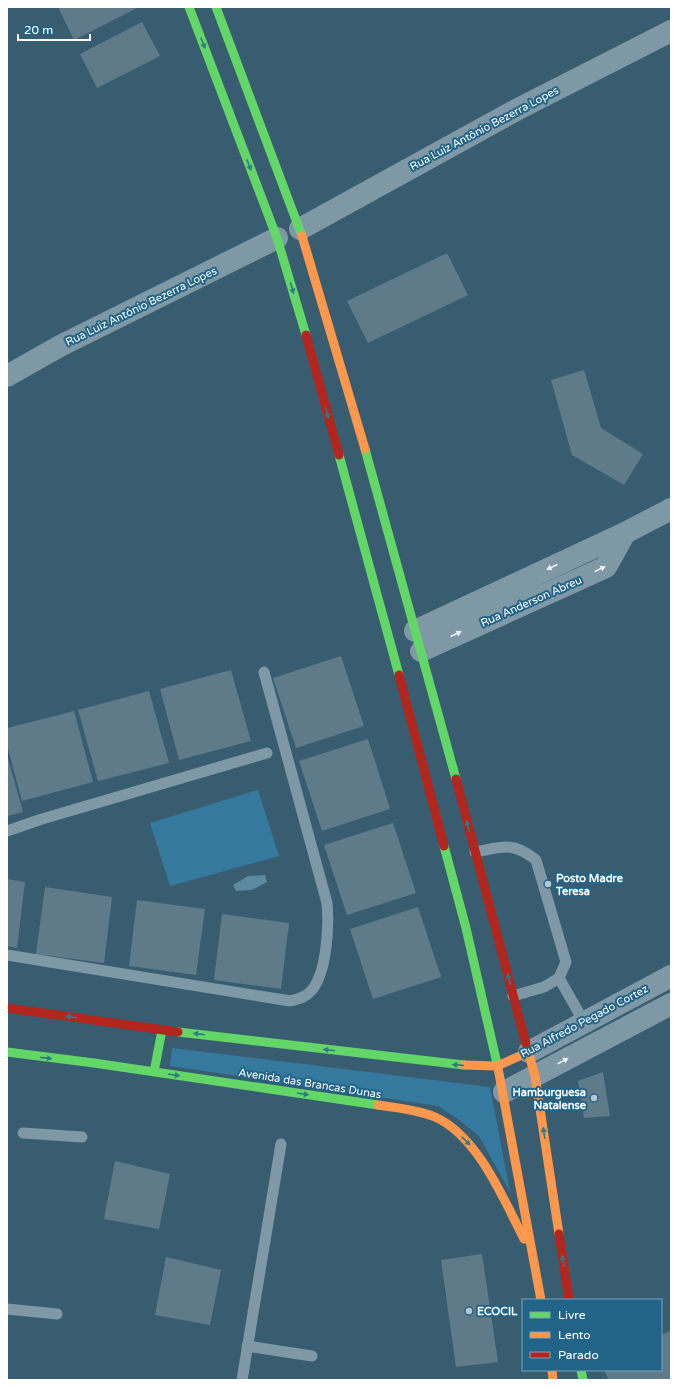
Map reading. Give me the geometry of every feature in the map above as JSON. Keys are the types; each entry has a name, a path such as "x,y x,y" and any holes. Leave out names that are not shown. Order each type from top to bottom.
{"main road":[{"path":"189,7 277,238 303,324 378,596 466,928 504,1092 541,1299"},
{"path":"216,7 300,229 356,417 418,641 535,1076 569,1299"},
{"path":"7,1008 162,1030 460,1065 497,1066"},
{"path":"154,1072 162,1030"},
{"name":"Avenida das Brancas Dunas","path":"7,1052 385,1106 435,1117 453,1129 476,1154 488,1170 534,1258"},
{"name":"Rua Alfredo Pegado Cortez","path":"497,1066 529,1052"}],"street":[{"name":"Rua Luiz Antônio Bezerra Lopes","path":"300,229 518,109 671,31"},
{"name":"Rua Luiz Antônio Bezerra Lopes","path":"7,376 60,346 277,238"},
{"name":"Rua Anderson Abreu","path":"418,641 606,567 625,533 671,509"},
{"name":"Rua Alfredo Pegado Cortez","path":"529,1052 671,976"},
{"path":"504,1092 671,1004"}],"lane":[{"path":"7,955 290,1001 303,998 312,990 319,978 328,937 327,903 264,672"},
{"path":"7,831 42,819 266,753"},
{"path":"475,852 510,846 524,851 536,860 566,962 559,978 544,987 513,996"},
{"path":"559,978 584,1022"},
{"path":"23,1134 82,1137"},
{"path":"242,1380 281,1144"},
{"path":"7,1309 57,1314"},
{"path":"247,1346 312,1356"}],"shaded area":[{"path":"258,790 279,856 170,886 150,823"},
{"path":"265,875 267,882 252,890 236,891 233,885 248,876"},
{"path":"172,1048 490,1087 510,1192 479,1136 458,1119 438,1106 170,1066"}],"building":[{"path":"58,7 139,7 74,40"},
{"path":"142,22 160,56 97,88 80,54"},
{"path":"447,253 468,295 368,343 347,301"},
{"path":"584,370 601,428 643,454 624,485 572,455 551,380"},
{"path":"341,656 364,726 296,748 273,678"},
{"path":"231,670 251,741 179,760 160,689"},
{"path":"149,691 169,763 98,781 78,710"},
{"path":"74,711 93,782 22,801 7,745 7,728"},
{"path":"368,739 390,809 322,831 299,761"},
{"path":"7,755 23,812 7,816"},
{"path":"393,823 416,893 347,915 324,845"},
{"path":"7,879 25,882 17,948 7,946"},
{"path":"45,887 112,897 104,963 36,954"},
{"path":"137,900 205,909 196,975 129,966"},
{"path":"418,907 441,977 373,999 350,929"},
{"path":"222,914 289,923 281,989 214,980"},
{"name":"Hamburguesa Natalense","path":"603,1072 610,1116 584,1118 578,1081"},
{"path":"115,1161 170,1174 159,1229 104,1219"},
{"name":"ECOCIL","path":"482,1254 498,1362 456,1367 441,1260"},
{"path":"166,1257 221,1270 210,1325 155,1315"},
{"path":"671,1331 671,1380 609,1380 604,1371 662,1371 662,1335"}],"traffic: fast":[{"path":"189,7 277,238 306,335"},
{"path":"216,7 302,236"},
{"path":"365,449 456,779"},
{"path":"339,455 399,675"},
{"path":"444,846 466,928 498,1068"},
{"path":"154,1072 162,1030"},
{"path":"178,1032 464,1065"},
{"path":"7,1052 94,1063 378,1105"},
{"path":"581,1371 583,1380"}],"traffic: slow":[{"path":"302,236 365,449"},
{"path":"526,1044 535,1076 559,1234"},
{"path":"464,1065 497,1066 529,1052"},
{"path":"498,1068 541,1299"},
{"path":"378,1105 415,1111 429,1115 450,1126 477,1154 488,1170 524,1239"},
{"path":"552,1371 553,1380"}],"traffic: jam":[{"path":"306,335 339,455"},
{"path":"399,675 444,846"},
{"path":"456,779 526,1044"},
{"path":"7,1008 178,1032"},
{"path":"559,1234 569,1299"}],"place":[{"name":"Posto Madre Teresa","path":"548,884"},
{"name":"Hamburguesa Natalense","path":"594,1098"},
{"name":"ECOCIL","path":"469,1311"}]}
